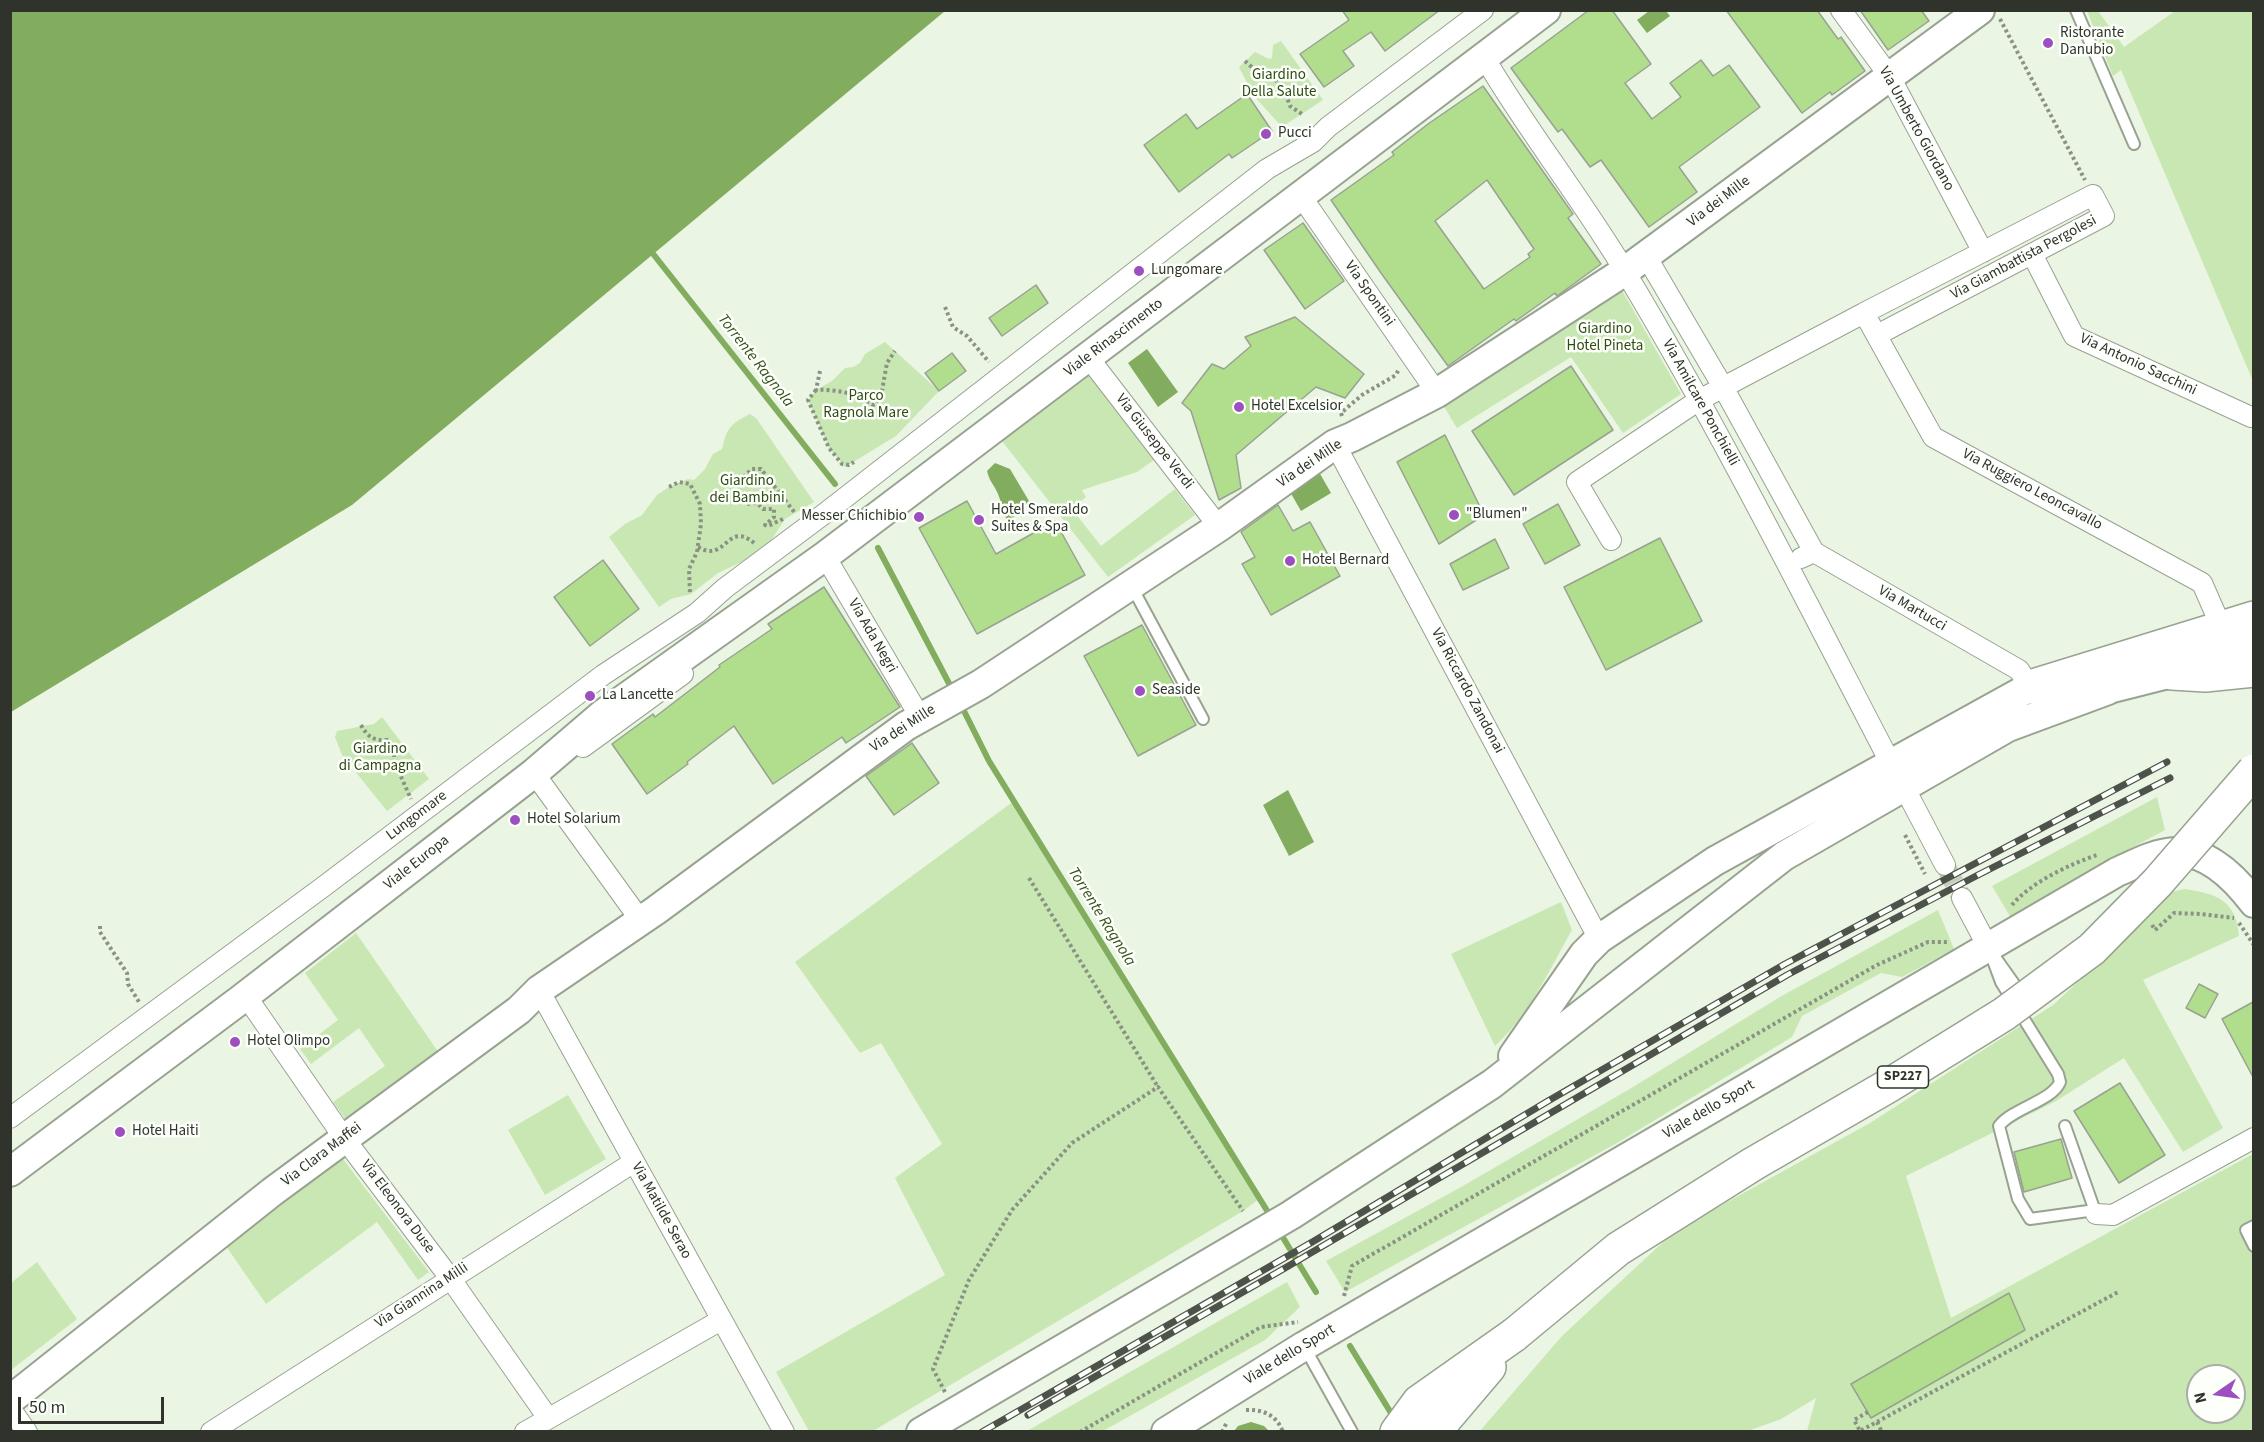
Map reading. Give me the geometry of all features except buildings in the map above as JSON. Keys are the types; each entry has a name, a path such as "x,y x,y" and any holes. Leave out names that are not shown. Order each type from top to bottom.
{"highway":[{"path":"2030,687 2253,618"},
{"path":"2172,673 2205,675 2253,670"},
{"name":"SP227","path":"1434,1431 1514,1335 1618,1249 1753,1164 1888,1086 2004,1014 2092,949 2157,883 2253,771"},
{"path":"1397,1431 1419,1402 1514,1335"},
{"path":"1454,1431 1481,1377"}],"street":[{"path":"1003,374 1267,169 1312,142 1328,127 1483,10"},
{"name":"Viale Rinascimento","path":"820,566 1088,357 1546,10"},
{"name":"Via Umberto Giordano","path":"1841,10 1890,77 1983,252"},
{"name":"Via dei Mille","path":"641,921 861,757 927,712 981,684 1219,527 1335,444 1437,393 1636,264 1980,10"},
{"name":"Via Amilcare Ponchielli","path":"1484,57 1723,387 1814,552"},
{"name":"Via Giambattista Pergolesi","path":"1611,540 1577,482 1699,400 2092,195 2104,216 1876,335"},
{"name":"Via Spontini","path":"1301,196 1437,393"},
{"name":"Via Antonio Sacchini","path":"2032,254 2074,336 2251,417"},
{"name":"Via Amilcare Ponchielli","path":"1636,264 1699,400 1945,865"},
{"path":"1864,313 1876,335"},
{"name":"Via Ruggiero Leoncavallo","path":"1876,335 1933,436 2202,582 2216,615"},
{"name":"Via Giuseppe Verdi","path":"1088,357 1219,527"},
{"name":"Lungomare","path":"10,1118 603,675 698,613 725,588 797,535 1003,374"},
{"name":"Via Riccardo Zandonai","path":"1335,444 1599,939"},
{"path":"1787,565 1814,552"},
{"name":"Via Martucci","path":"1814,552 2019,670 2030,687"},
{"name":"Via Ada Negri","path":"820,566 927,712"},
{"name":"Viale Europa","path":"10,1172 541,773 603,714 820,566"},
{"path":"2030,687 2039,697 2060,701 2172,673 2253,649"},
{"path":"2008,727 2022,715 2028,706 2031,697 2030,687"},
{"path":"921,1431 1291,1215 1492,1084 1784,856 1897,776 2030,687"},
{"path":"1492,1084 1584,954 1599,939 1715,861 2008,727 2108,690"},
{"path":"541,773 641,921"},
{"name":"Viale dello Sport","path":"1166,1431 1306,1334 1984,940 2117,872 2155,856 2173,852 2188,852 2201,855 2225,871 2245,891 2253,903"},
{"path":"1715,861 1698,879 1698,892 1703,898 1712,902 1733,897"},
{"path":"1962,898 1984,940"},
{"name":"Via Clara Maffei","path":"10,1400 272,1192 519,1011 539,990 641,921"},
{"name":"Via Matilde Serao","path":"539,990 784,1431"},
{"name":"Via Eleonora Duse","path":"246,996 344,1138 450,1278 548,1418"},
{"path":"2096,1214 2113,1215 2253,1138"},
{"name":"Via Giannina Milli","path":"211,1431 634,1162"},
{"path":"525,1431 721,1320"},
{"path":"10,1408 27,1431"}],"lane":[{"path":"2076,10 2134,144"},
{"path":"1131,584 1203,718"},
{"path":"1966,1024 2011,998 2017,992 2017,988 1984,940"},
{"path":"2011,998 2058,1074 2060,1082 2053,1091 2006,1117 1999,1126 2018,1199 2030,1219 2088,1211 2096,1214"},
{"path":"2065,1126 2096,1214"},
{"path":"2253,1226 2246,1230 2253,1246"},
{"path":"1306,1334 1352,1431"}],"path":[{"path":"1995,10 2092,195"},
{"path":"1245,61 1255,70 1273,76 1285,92 1290,106 1302,114"},
{"path":"945,307 954,327 967,336 1003,374"},
{"path":"816,390 833,390 863,398 873,405 881,396 887,363 895,351"},
{"path":"820,371 816,390 808,400 829,448 842,464 849,465 854,462"},
{"path":"795,513 761,469 752,469 739,481 737,490 746,504 757,504 763,509 774,509 774,517 765,525 771,526 785,519 797,535"},
{"path":"669,487 685,482 690,484 698,498 700,524 698,547 689,569 690,594"},
{"path":"698,547 706,553 715,552 734,537 743,537 752,540 759,550"},
{"path":"361,725 368,736 387,740 392,746 394,760 408,795 415,803 417,816"},
{"path":"1904,834 1925,874"},
{"path":"1343,1300 1352,1266 1362,1260 1876,965 1928,942 1984,940 2022,893 2080,861 2101,853"},
{"path":"1029,878 1158,1087 1243,1211"},
{"path":"2150,923 2155,930 2174,913 2232,916 2241,925 2253,945"},
{"path":"100,926 100,932 127,973 128,984 148,1015"},
{"path":"955,1412 933,1369 969,1280 1012,1210 1072,1143 1158,1087"},
{"path":"1868,1412 1854,1420 1860,1431 2120,1290"},
{"path":"1080,1431 1261,1327 1306,1334"},
{"path":"1265,1412 1274,1418 1283,1431"},
{"path":"1877,1422 1882,1431"}],"green space":[{"path":"2087,11 2098,11 2124,47 2175,11 2253,11 2253,381 2121,70 2113,76"},
{"name":"Giardino Della Salute","path":"1281,41 1323,100 1282,127 1253,95 1239,67 1255,52 1269,59 1272,58 1273,45"},
{"name":"Giardino Hotel Pineta","path":"1619,285 1681,394 1623,433 1571,357 1457,428 1443,405"},
{"name":"Parco Ragnola Mare","path":"885,342 939,391 896,436 845,467 829,448 808,400 816,390 832,381 845,368 860,363 865,354"},
{"path":"1091,375 1154,460 1137,472 1082,490 1086,497 1072,509 1101,546 1175,489 1195,515 1108,577 1002,441"},
{"name":"Giardino dei Bambini","path":"750,414 756,418 814,502 785,519 770,542 748,559 718,573 691,594 671,599 659,607 609,537 625,524 642,515 657,495 688,479 694,480 705,469 713,454 722,449 730,427"},
{"name":"Giardino di Campagna","path":"382,717 429,779 387,811 342,755 335,737 337,731 374,724"},
{"path":"2157,797 2165,830 2085,873 2011,918 1992,886"},
{"path":"1014,801 1259,1199 1243,1211 873,1431 809,1431 776,1372 945,1275 895,1178 942,1144 881,1043 860,1053 795,962"},
{"path":"2185,889 2207,893 2223,901 2234,914 2239,936 2143,980 2223,1128 2183,1152 2124,1058 2056,1101 1906,1176 1951,1318 2253,1154 2253,1431 1807,1431 1816,1398 1781,1419 1748,1431 1479,1432 1562,1336 1675,1231 1870,1123 2053,1005 2134,930 2167,893"},
{"path":"1561,902 1572,930 1529,1006 1495,1046 1451,954"},
{"path":"1938,910 1954,949 1902,977 1881,973 1802,1016 1792,1037 1617,1143 1345,1292 1326,1261 1463,1186 1633,1087 1780,997"},
{"path":"356,933 439,1053 347,1121 333,1102 385,1066 359,1028 311,1064 300,1049 338,1020 305,973"},
{"path":"568,1095 606,1159 545,1195 508,1130"},
{"path":"343,1159 429,1272 418,1280 377,1222 266,1304 226,1246"},
{"path":"37,1262 77,1319 11,1370 11,1283"},
{"path":"1287,1282 1300,1307 1265,1340 1103,1431 1027,1431"}],"shaded area":[{"path":"11,10 945,11 352,505 11,712"},
{"path":"1649,11 1666,11 1670,16 1647,33 1637,20"},
{"path":"1147,349 1178,392 1158,407 1128,363"},
{"path":"995,463 1010,469 1029,501 1009,522 987,471"},
{"path":"1319,472 1331,493 1301,511 1289,490"},
{"path":"1288,790 1314,842 1289,856 1263,805"},
{"path":"1251,1422 1264,1426 1269,1431 1234,1431 1238,1426"}],"waterway":[{"name":"Torrente Ragnola","path":"654,255 835,484"},
{"name":"Torrente Ragnola","path":"878,548 953,691"},
{"name":"Torrente Ragnola","path":"961,705 989,761 1271,1217"},
{"name":"Torrente Ragnola","path":"1279,1231 1316,1292"},
{"name":"Torrente Ragnola","path":"1350,1346 1394,1418"}],"tunnel":[{"path":"1945,865 1962,898"}],"railway":[{"path":"982,1432 1314,1241 1548,1101 1785,964 2167,762"},
{"path":"1028,1415 1787,975 2170,778"}],"place":[{"name":"Ristorante Danubio","path":"2048,43"},
{"name":"Pucci","path":"1266,134"},
{"name":"Lungomare","path":"1139,271"},
{"name":"Hotel Excelsior","path":"1239,407"},
{"name":"\"Blumen\"","path":"1454,515"},
{"name":"Messer Chichibio","path":"919,517"},
{"name":"Hotel Smeraldo Suites & Spa","path":"979,520"},
{"name":"Hotel Bernard","path":"1290,561"},
{"name":"Seaside","path":"1140,691"},
{"name":"La Lancette","path":"590,696"},
{"name":"Hotel Solarium","path":"515,820"},
{"name":"Hotel Olimpo","path":"235,1042"},
{"name":"Hotel Haiti","path":"120,1132"}]}
